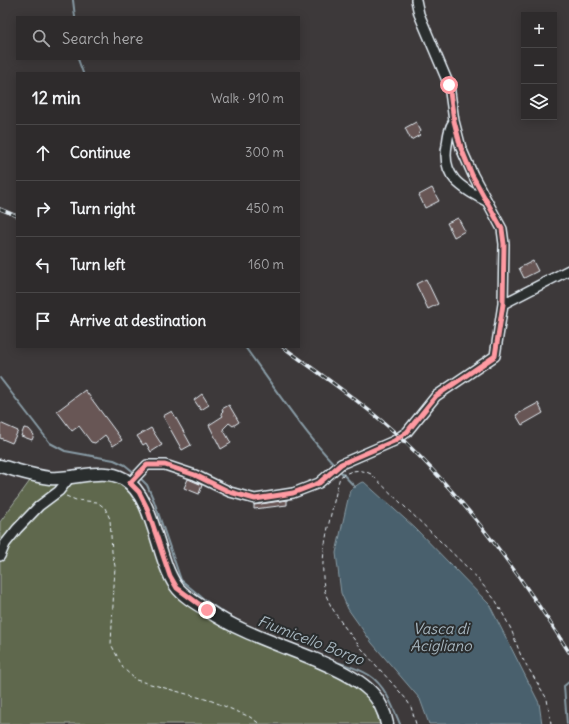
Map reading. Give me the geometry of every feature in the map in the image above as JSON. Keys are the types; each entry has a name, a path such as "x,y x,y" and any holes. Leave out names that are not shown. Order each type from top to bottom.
{"main road":[{"path":"0,466 50,478 107,473 123,479 135,478 139,492 147,508 170,576 177,588 221,619 335,668 357,681 370,691 378,702 387,724"}],"street":[{"path":"135,478 147,465 165,465 195,475 230,492 255,499 293,493 319,483 338,470 394,441 407,432 436,396 495,356 503,304 504,244 502,229 472,175 461,148 454,121 449,85 419,14 416,0"},
{"path":"454,121 450,127 445,152 450,174 462,188 487,201"},
{"path":"445,152 461,148"},
{"path":"457,182 472,175"},
{"path":"503,304 569,270"},
{"path":"0,556 5,544 17,529 39,506 59,491 70,477"}],"path":[{"path":"416,724 411,707 406,699 344,624 326,597 323,565 338,470 346,472 362,470 371,474 484,586 504,614 521,656 547,699 551,724"},
{"path":"59,491 76,500 97,502 105,508 110,519 112,552 115,566 111,644 123,668 136,680 212,701 250,717 260,724"}],"green space":[{"path":"70,476 119,478 133,490 176,584 209,609 340,670 370,694 380,724 0,724 0,522 32,478 61,486"}],"water":[{"name":"Vasca di Acigliano","path":"364,482 415,528 489,604 539,703 542,724 429,724 420,699 372,643 348,609 341,593 336,553 350,490"}],"building":[{"path":"416,122 421,131 418,133 420,135 411,140 405,128"},
{"path":"432,188 439,201 425,208 419,195"},
{"path":"458,218 465,231 454,237 447,223"},
{"path":"533,261 538,271 524,278 519,268"},
{"path":"426,279 438,304 428,309 416,284"},
{"path":"85,390 122,440 113,446 105,435 95,443 91,442 79,426 72,431 57,411"},
{"path":"202,394 209,405 201,410 194,400"},
{"path":"538,403 543,413 522,425 516,415"},
{"path":"229,405 239,422 233,426 229,423 223,429 231,443 221,449 209,425 223,416 221,413 223,411 222,409"},
{"path":"172,411 191,445 182,450 163,416"},
{"path":"0,423 18,431 12,443 0,438"},
{"path":"24,428 29,429 34,435 32,440 21,436"},
{"path":"151,428 162,445 151,452 146,443 143,445 137,436"},
{"path":"188,479 202,485 199,494 184,488"},
{"path":"287,500 287,505 254,509 254,505"}],"waterway":[{"path":"73,0 75,16"},
{"path":"78,60 83,72"},
{"path":"246,348 299,422 335,465"},
{"name":"Fiumicello Borgo","path":"0,378 50,443 65,451 114,460 125,465 136,474"},
{"path":"339,470 355,487"},
{"name":"Fiumicello Borgo","path":"139,477 147,485 154,501 181,580 205,600 233,619"},
{"name":"Fiumicello Borgo","path":"331,660 360,670 375,679 388,697 400,724"},
{"path":"567,724 564,686 569,682"}],"railway":[{"path":"0,209 16,216"},
{"path":"284,348 389,427 427,464 471,514 513,568 569,652"}],"route":[{"path":"207,610 177,588 170,576 147,508 139,492 130,483 144,467 147,465 165,465 195,475 230,492 255,499 293,493 319,483 341,464 394,441 412,427 428,404 436,396 495,356 503,304 504,244 502,229 472,175 461,148 454,121 449,85"}]}
